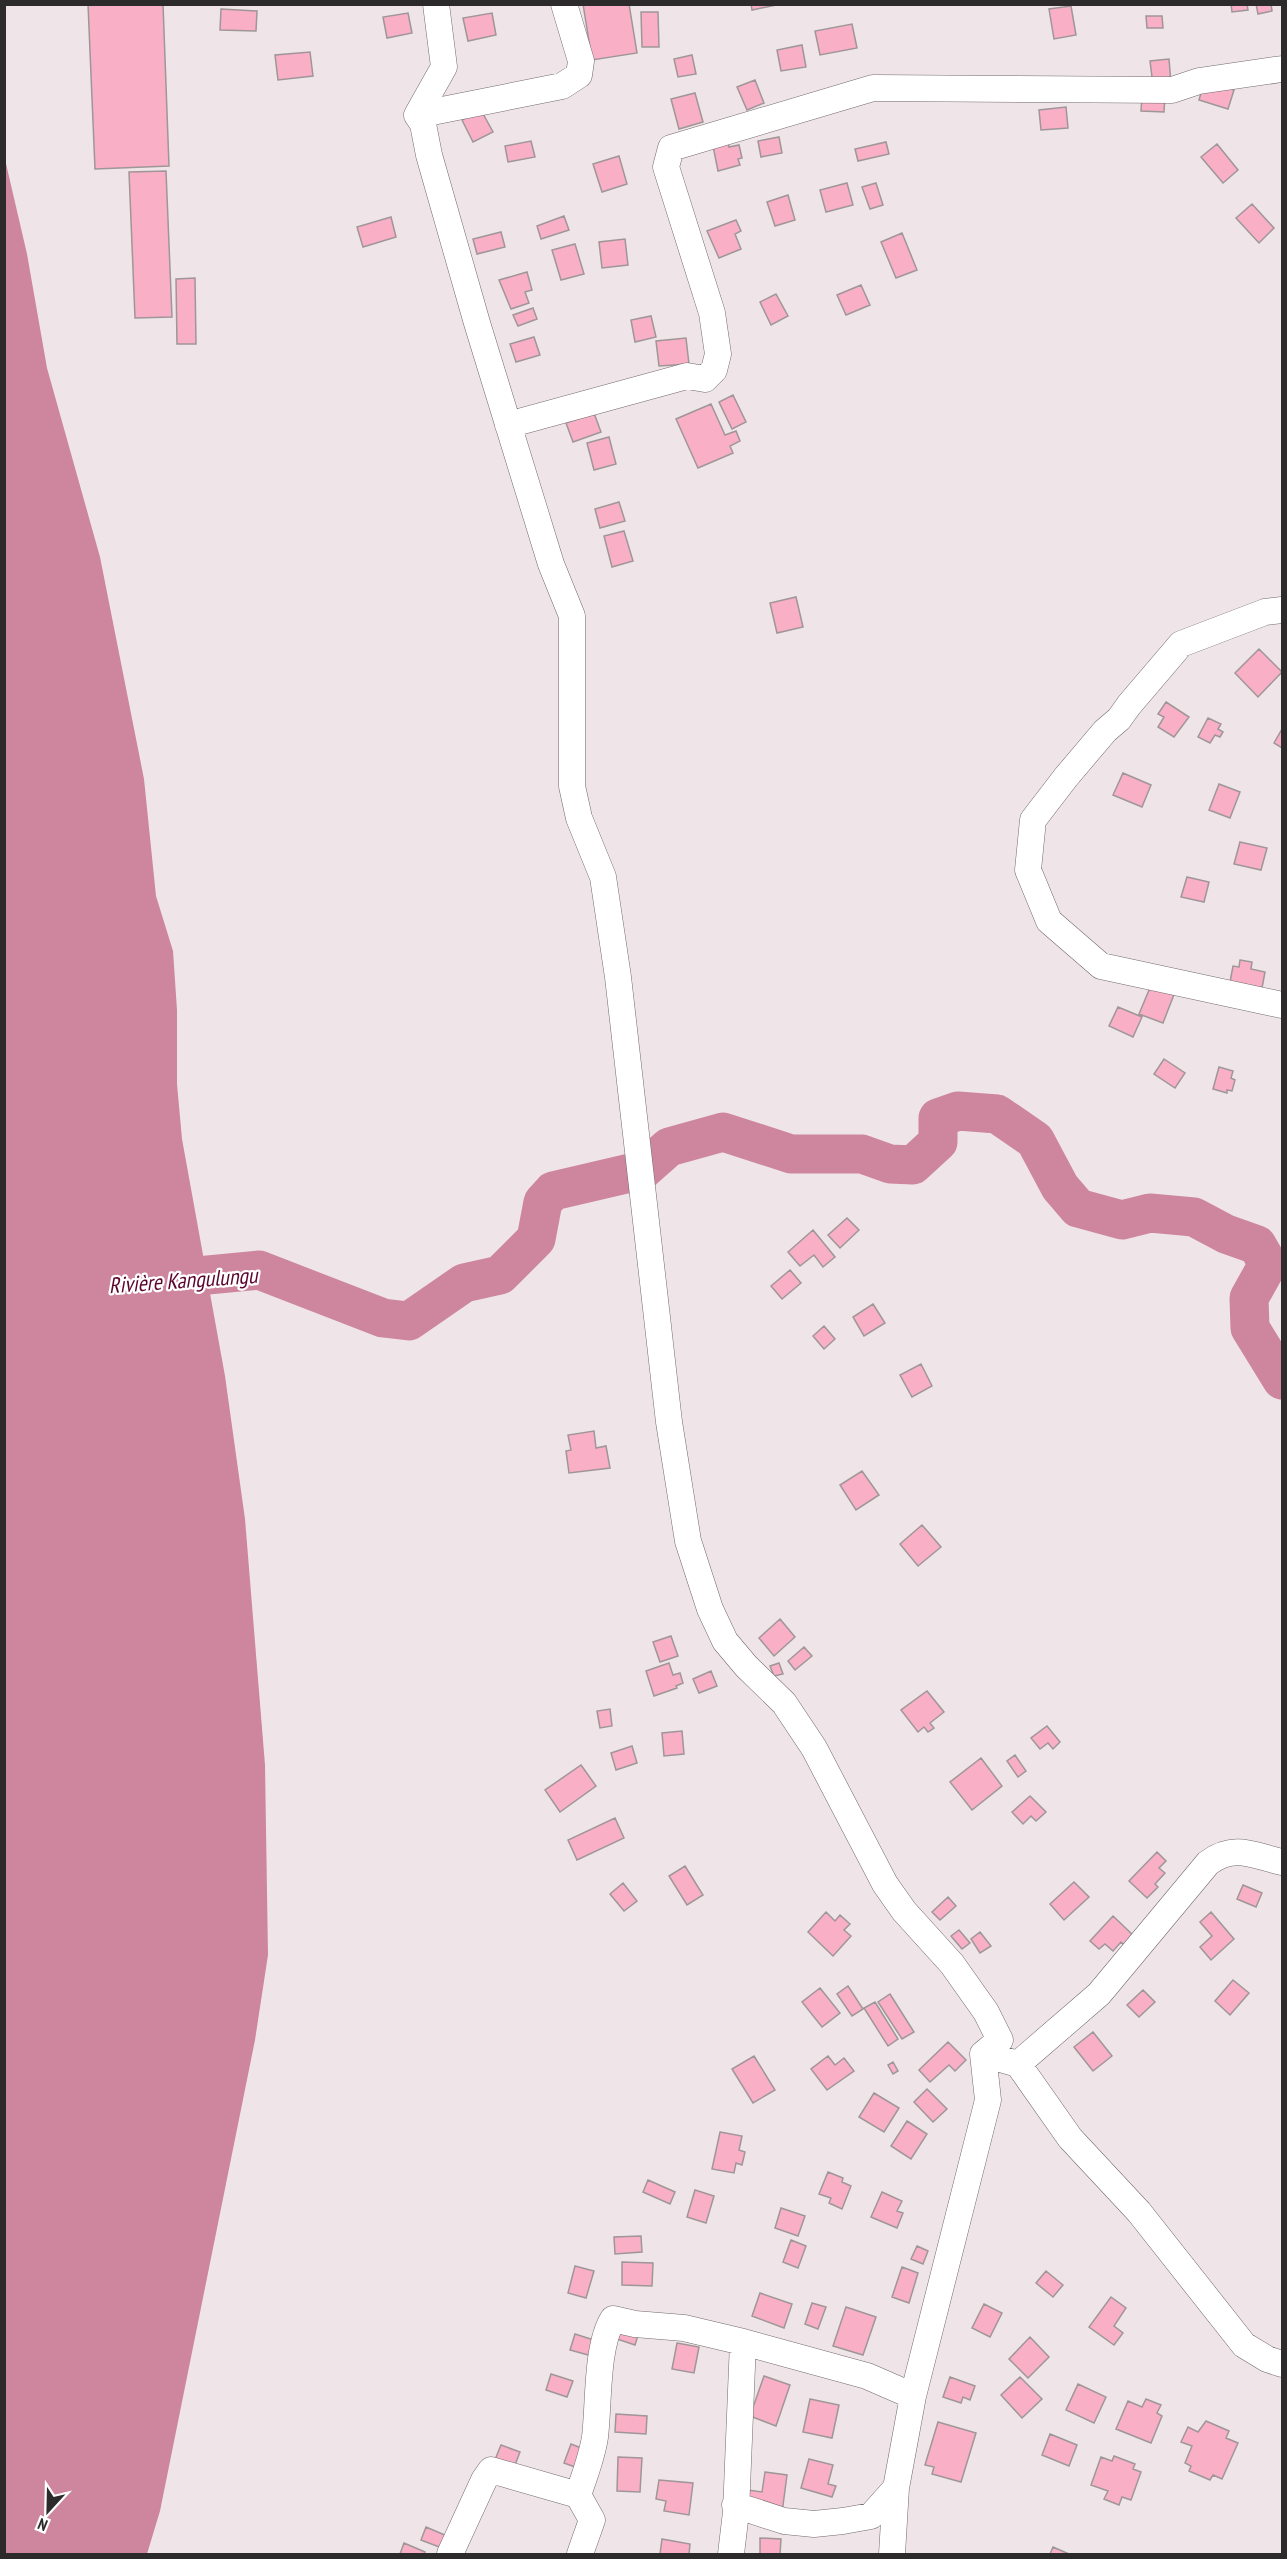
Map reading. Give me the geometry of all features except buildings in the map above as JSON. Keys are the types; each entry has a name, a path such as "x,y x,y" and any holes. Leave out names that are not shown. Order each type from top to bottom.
{"street":[{"path":"417,115 444,68 436,4"},
{"path":"417,115 562,86 579,75 581,61 564,4"},
{"path":"508,425 687,376 705,379 714,370 718,354 712,313 666,167 671,148 873,88 1173,90 1199,81 1282,69"},
{"path":"417,115 423,124 429,155 551,564 572,616 572,786 579,818 603,876 640,1157 669,1422 688,1541 710,1609 725,1641 746,1666 784,1702 814,1748 885,1884 904,1911 952,1964 986,2012 1000,2040 984,2054"},
{"path":"1282,610 1265,612 1181,644 1119,719 1105,731 1033,820 1028,870 1049,921 1101,966 1282,1005"},
{"path":"1018,2064 1099,1994 1208,1863 1219,1855 1232,1851 1282,1862"},
{"path":"984,2054 1018,2064 1070,2138 1139,2212 1244,2345 1267,2359 1282,2364"},
{"path":"892,2554 896,2488 913,2396 988,2100 984,2054"},
{"path":"578,2495 595,2440 603,2353 608,2327 613,2319 635,2324 684,2328 743,2342 867,2376 913,2396"},
{"path":"732,2554 743,2342"},
{"path":"450,2554 484,2480 491,2470 578,2495 592,2520 580,2554"},
{"path":"735,2505 784,2521 814,2524 843,2522 871,2516 896,2488"}],"water":[{"path":"4,155 27,254 47,368 100,557 144,779 156,896 173,951 177,1010 177,1084 182,1139 225,1376 245,1519 265,1765 268,1955 255,2040 160,2511 147,2554 5,2554"}],"waterway":[{"name":"Rivière Kangulungu","path":"156,1280 259,1270 383,1318 409,1321 464,1283 500,1275 536,1239 543,1202 553,1191 643,1170 669,1147 723,1132 791,1154 862,1154 890,1164 913,1165 938,1142 938,1118 958,1111 997,1114 1035,1140 1060,1187 1078,1208 1122,1220 1150,1213 1194,1217 1226,1234 1257,1245 1268,1264 1249,1298 1250,1328 1282,1380"}]}
